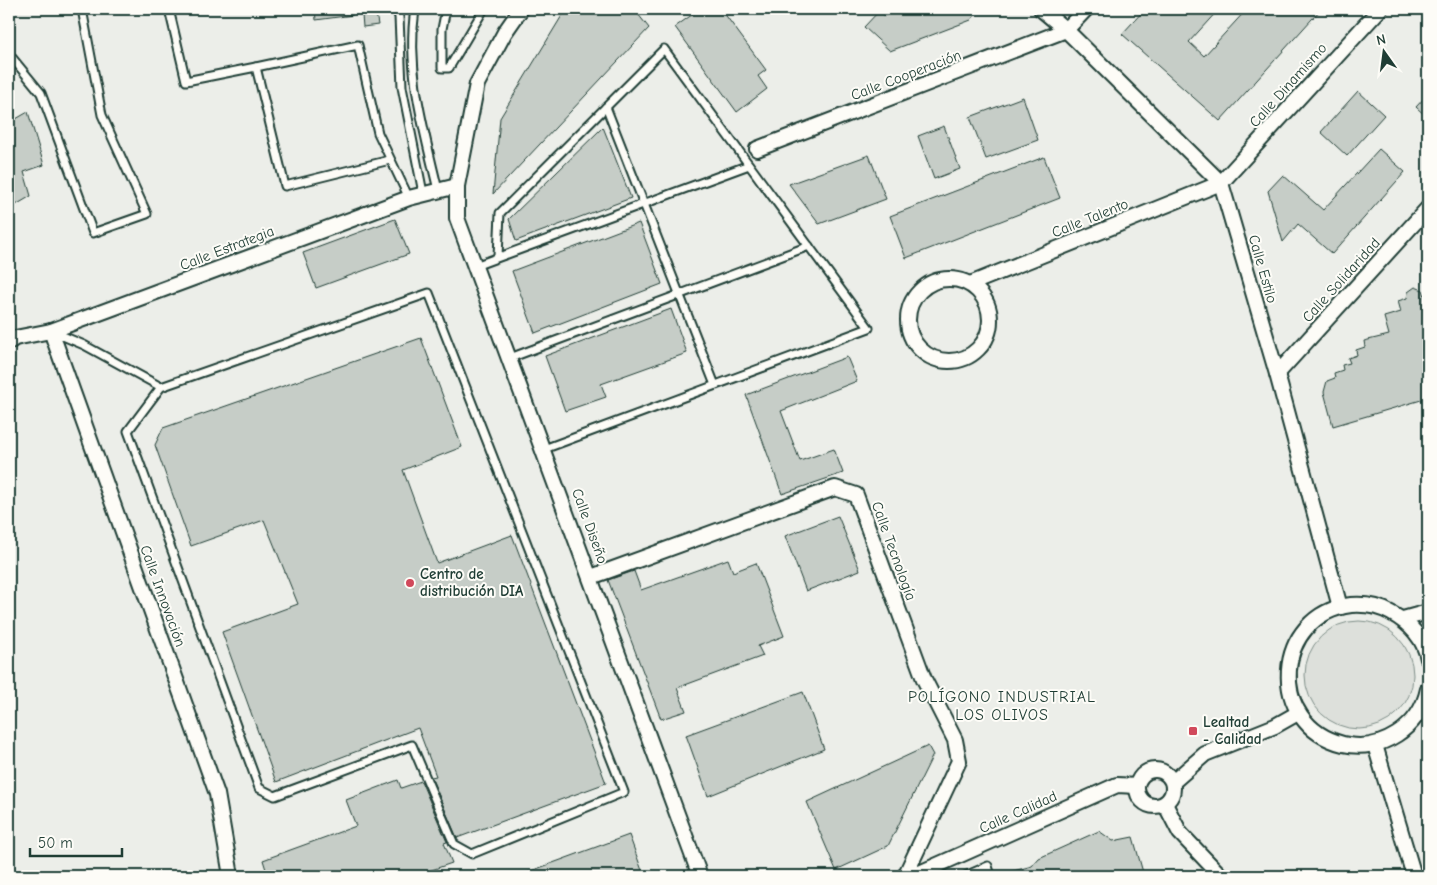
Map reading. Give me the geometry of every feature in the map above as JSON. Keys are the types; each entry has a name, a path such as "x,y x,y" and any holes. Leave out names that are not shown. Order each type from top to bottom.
{"street":[{"name":"Calle Diseño","path":"521,9 505,32 477,84 457,186 457,218 592,577 700,876"},
{"name":"Calle Estilo","path":"1041,9 1066,30 1221,183 1277,374 1340,607"},
{"path":"1066,30 1086,9"},
{"name":"Calle Dinamismo","path":"1221,183 1380,9"},
{"name":"Calle Cooperación","path":"757,149 1066,30"},
{"name":"Calle Talento","path":"970,284 1221,183"},
{"name":"Calle Estrategia","path":"9,342 15,338 51,331 408,198 457,186"},
{"name":"Calle Solidaridad","path":"1277,374 1428,208"},
{"path":"958,279 970,284 980,292 989,309 990,328 985,340 977,350 960,359 941,360 929,356 919,348 910,331 909,312 913,300 922,289 932,282 958,279"},
{"name":"Calle Innovación","path":"51,331 217,794 231,876"},
{"name":"Calle Tecnología","path":"592,577 834,488 856,495 924,679 955,740 959,761 906,876"},
{"path":"1427,697 1414,721 1396,736 1375,745 1353,746 1332,741 1313,729 1298,713 1290,692 1288,671 1293,650 1304,631 1320,616 1340,607 1362,604 1376,607 1403,619 1418,636 1428,659"},
{"path":"1403,619 1428,612"},
{"path":"1173,782 1205,754 1275,726 1298,713"},
{"path":"1375,745 1414,876"},
{"path":"1154,770 1165,772 1173,782 1173,794 1165,804 1152,806 1140,798 1137,786 1142,775 1154,770"},
{"name":"Calle Calidad","path":"913,876 1117,786 1137,786"},
{"path":"1165,804 1180,834 1222,876"}],"lane":[{"path":"9,54 41,93 93,233 147,214 102,115 82,9"},
{"path":"169,9 186,81 358,45 378,133 408,198"},
{"path":"396,9 399,18 402,87 423,193"},
{"path":"415,9 412,28 414,81 438,190"},
{"path":"446,9 442,29 442,68 450,68 484,9"},
{"path":"498,256 500,213 664,49 869,328 544,449"},
{"path":"256,67 285,186 390,160"},
{"path":"606,107 715,385"},
{"path":"475,266 749,165"},
{"path":"510,358 809,246"},
{"path":"51,331 162,387 429,293 624,792 472,854 454,844 412,746 275,796 259,788 128,431 162,387"},
{"path":"965,876 988,866 991,876"}],"shaded area":[{"path":"9,9 1428,9 1428,876 9,876"},
{"path":"1359,621 1380,625 1398,636 1409,654 1413,675 1409,696 1398,714 1380,725 1359,729 1338,725 1320,714 1309,696 1305,675 1309,654 1320,636 1338,625"}],"building":[{"path":"315,9 352,9 353,15 316,20"},
{"path":"566,9 634,9 649,28 493,194 500,118"},
{"path":"700,9 721,9 766,70 758,76 767,89 737,112 675,27"},
{"path":"891,9 972,9 977,13 971,20 890,51 864,27 879,11 885,16"},
{"path":"1145,9 1219,9 1189,42 1204,56 1247,9 1321,9 1220,121 1122,34"},
{"path":"376,13 378,25 363,27 362,15"},
{"path":"1358,91 1384,115 1347,156 1321,132"},
{"path":"1428,94 1428,118 1416,107"},
{"path":"1023,97 1038,140 986,159 970,117"},
{"path":"28,112 44,165 24,172 31,196 9,209 9,123"},
{"path":"944,126 960,169 934,179 918,136"},
{"path":"603,127 631,198 516,241 509,219"},
{"path":"1379,149 1405,172 1332,254 1298,224 1283,242 1268,191 1283,175 1323,210"},
{"path":"869,155 886,199 819,224 789,184"},
{"path":"1044,157 1060,198 906,258 890,216"},
{"path":"395,219 409,254 316,288 303,253"},
{"path":"639,223 662,284 535,333 512,271"},
{"path":"1415,287 1423,290 1428,306 1428,398 1333,426 1324,392 1327,381 1335,378 1334,373 1343,370 1342,365 1350,363 1348,358 1357,355 1356,350 1365,347 1364,341 1389,335 1384,317 1401,312 1398,301 1407,298 1408,292"},
{"path":"671,309 687,353 601,384 606,397 565,411 545,356"},
{"name":"Centro de distribución DIA","path":"421,338 462,447 403,470 437,563 512,535 606,783 457,838 431,777 436,776 418,728 276,782 222,632 298,604 264,520 191,546 155,445 163,428"},
{"path":"847,357 857,381 781,411 800,461 834,449 843,473 782,494 746,395"},
{"path":"838,516 860,570 806,591 785,536"},
{"path":"728,559 733,572 756,563 784,636 758,646 763,656 677,688 686,711 661,719 608,580 634,571 641,590"},
{"path":"803,692 824,749 708,796 686,735"},
{"path":"928,746 933,755 888,846 836,870 807,802"},
{"path":"398,780 401,788 421,781 447,842 444,843 452,863 414,876 268,876 263,860 356,826 346,800"},
{"path":"1099,831 1113,841 1133,837 1144,876 1006,876 1006,873 1032,866 1039,858"},
{"path":"629,835 644,876 520,876 520,875"}],"place":[{"name":"Centro de distribución DIA","path":"410,583"},
{"name":"Lealtad - Calidad","path":"1193,731"}],"district":[{"name":"POLÍGONO INDUSTRIAL LOS OLIVOS","path":"1002,706"}]}
